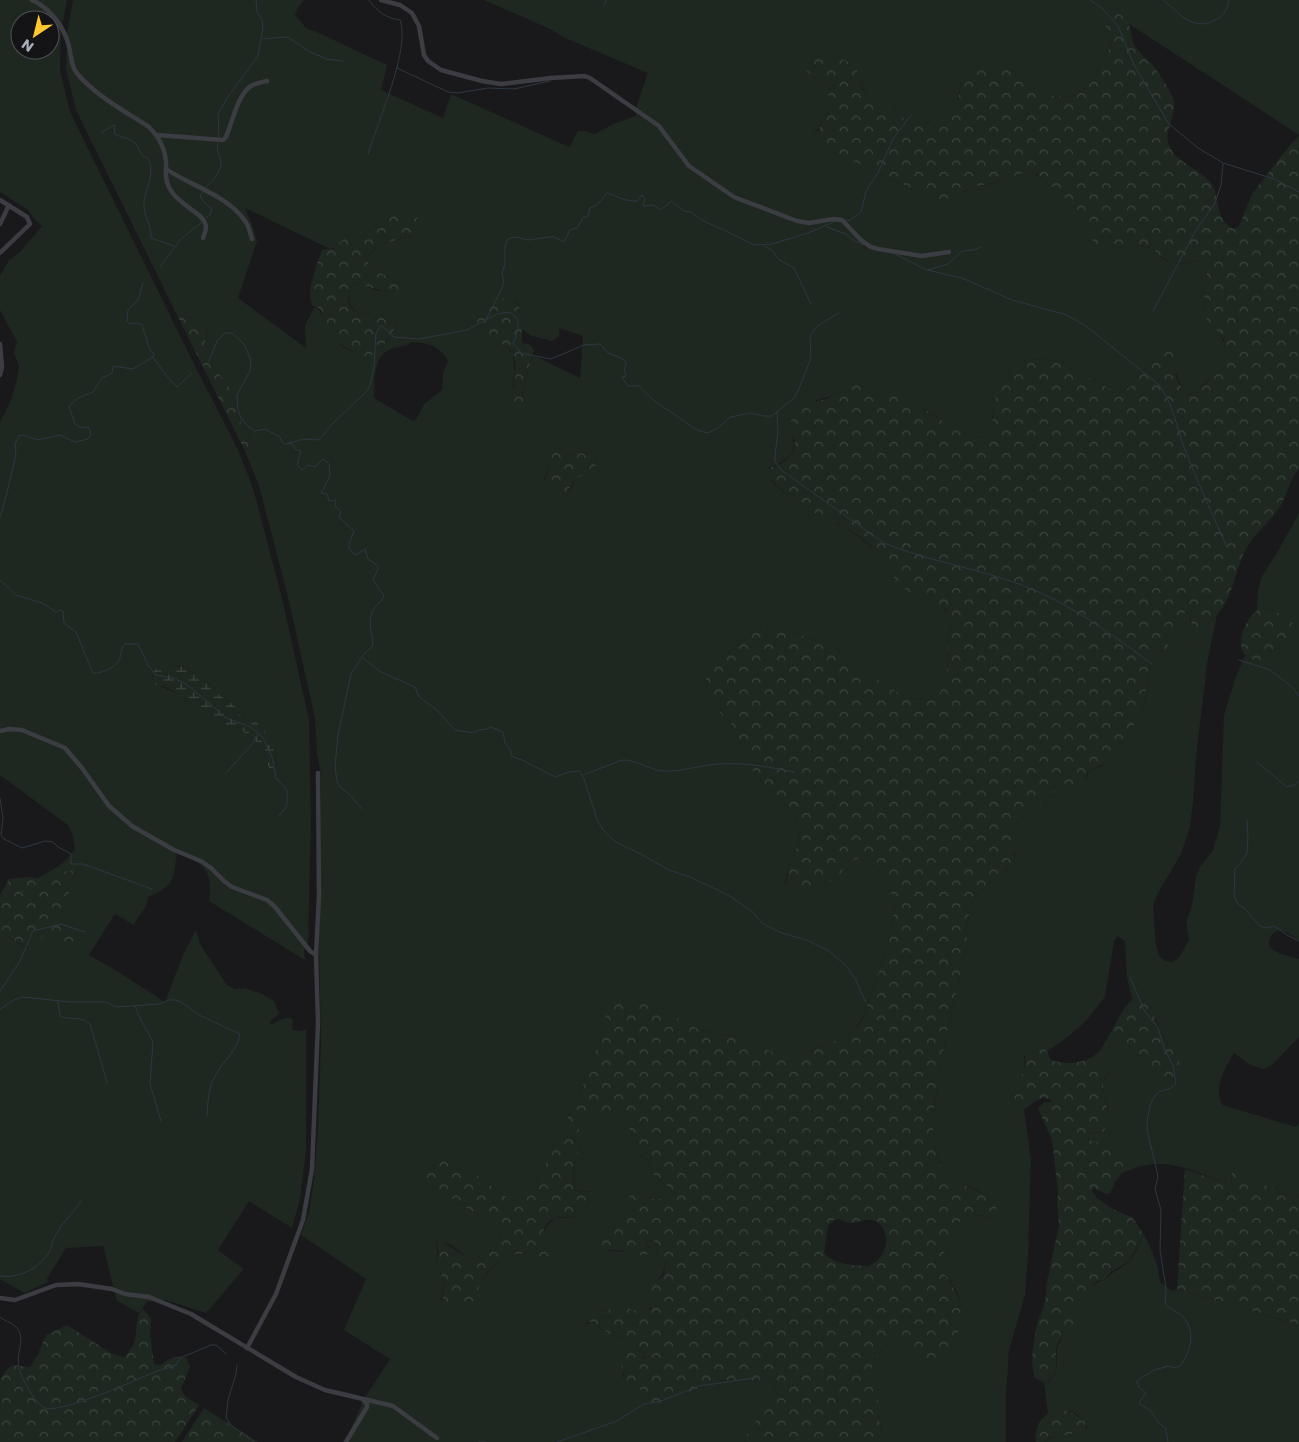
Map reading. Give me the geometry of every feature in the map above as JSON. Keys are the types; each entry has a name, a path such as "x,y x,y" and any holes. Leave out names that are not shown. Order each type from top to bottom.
{"street":[{"path":"32,0 47,8 52,14 66,38 73,66 84,81 149,127 157,135 166,154 167,180 177,198 192,209 205,223 206,229 203,238"},
{"path":"381,0 400,5 412,13 419,26 424,55 428,61 440,70 501,84 585,76 659,126 689,166 734,197 801,222 842,220 861,240 871,247 878,249 906,255 922,256 949,252"},
{"path":"157,135 225,139 243,95 250,86 267,81"},
{"path":"166,168 233,208 245,220 252,239"},
{"path":"0,200 27,217 30,224 0,253"},
{"path":"0,224 9,205"},
{"path":"0,344 0,375"},
{"path":"0,731 9,729 22,730 65,748 109,806 132,826 174,850 201,861 232,887 267,900 275,907 310,951 316,955"},
{"path":"247,1348 276,1294 303,1220 311,1177 314,1147 318,1024 316,955 319,896 318,773"},
{"path":"0,1298 15,1300 56,1285 78,1284 149,1297 191,1314 296,1377 325,1390 393,1406 437,1438"},
{"path":"346,1442 367,1407 367,1404 362,1400"}],"green space":[{"path":"0,0 67,0 61,32 60,70 70,112 238,450 253,488 282,598 309,720 311,822 308,945 304,951 305,960 209,901 210,882 205,870 194,861 177,853 175,870 171,881 163,889 148,897 146,905 134,925 115,914 89,955 165,1002 183,955 196,930 200,944 227,985 235,989 244,988 260,993 274,1001 279,1014 270,1021 271,1025 282,1019 290,1018 293,1019 292,1030 300,1031 306,1029 306,1151 300,1199 292,1228 249,1201 218,1250 244,1269 206,1313 165,1300 147,1302 139,1313 117,1301 103,1246 66,1248 47,1279 48,1282 24,1293 0,1279 0,932 29,949 33,943 46,936 56,938 67,944 61,924 62,917 69,905 69,887 78,870 37,878 67,859 75,849 73,836 69,826 0,775 0,422 11,400 19,366 14,353 17,342 0,310 0,276 9,260 20,252 42,226 28,210 0,192","holes":["168,664 192,668 202,676 213,690 235,706 240,715 245,717 274,747 277,767 271,771 264,749 248,734 210,718 205,718 195,707 178,694 152,682 153,672"]},
{"path":"73,0 304,0 295,15 306,28 387,65 381,90 443,118 451,94 569,147 578,131 595,134 613,124 636,116 637,104 648,73 565,38 550,29 484,0 1299,0 1299,135 1129,24 1121,15 1106,30 1110,36 1111,45 1098,71 1086,89 1072,97 1047,94 1010,69 961,81 957,110 917,125 908,123 895,111 870,100 859,79 806,71 830,89 823,117 813,135 812,142 922,193 937,202 957,200 969,189 993,183 1014,174 1023,172 1033,173 1047,181 1078,211 1095,246 1113,251 1138,245 1152,247 1158,255 1167,261 1178,264 1197,261 1204,265 1207,272 1203,309 1221,335 1224,342 1225,357 1219,370 1196,393 1190,394 1187,394 1178,379 1175,352 1146,366 1130,387 1120,393 1060,361 1032,359 1023,361 1012,367 997,395 993,410 992,426 988,435 983,438 975,437 954,428 923,408 847,386 833,395 816,400 791,433 794,447 792,453 784,461 766,469 770,480 801,507 844,526 877,551 895,579 952,614 952,623 947,642 948,664 945,683 940,692 934,696 913,699 900,694 877,679 851,666 837,649 830,644 810,639 797,633 762,626 754,630 725,656 712,662 722,715 731,723 754,773 794,815 798,827 800,840 789,865 785,884 802,892 837,878 849,860 862,859 876,867 890,889 895,907 888,945 863,1017 847,1036 804,1053 789,1063 775,1053 734,1036 717,1034 690,1026 661,1008 603,1020 601,1035 578,1099 539,1178 532,1190 524,1198 512,1201 481,1178 441,1154 429,1165 423,1175 423,1180 427,1183 501,1230 498,1241 492,1249 474,1259 466,1257 453,1246 437,1239 438,1256 436,1263 444,1282 441,1301 477,1297 477,1290 481,1281 503,1259 517,1255 551,1258 544,1247 542,1237 546,1228 555,1218 582,1217 590,1192 576,1190 574,1180 574,1163 581,1144 579,1122 586,1115 598,1111 612,1112 623,1118 630,1129 635,1153 648,1160 650,1170 654,1175 679,1196 669,1194 663,1199 655,1199 639,1194 631,1194 615,1224 601,1239 610,1251 630,1252 649,1249 646,1239 655,1242 657,1253 660,1258 664,1259 664,1267 662,1275 654,1282 649,1303 650,1311 611,1308 606,1312 597,1311 583,1315 587,1324 593,1322 609,1334 633,1340 639,1350 646,1355 647,1358 637,1355 630,1348 616,1351 624,1372 623,1377 649,1393 648,1399 657,1408 710,1384 732,1380 766,1379 771,1382 777,1390 774,1397 751,1428 744,1442 345,1442 364,1399 390,1359 344,1330 366,1279 301,1235 309,1212 314,1178 321,1044 319,950 321,775 317,754 315,719 288,597 259,486 244,449 248,449 251,445 248,435 237,415 226,382 213,367 211,355 205,342 208,335 207,327 193,318 184,317 173,305 173,307 76,110 66,69 67,33","holes":["245,208 330,249 337,247 343,239 371,230 377,223 384,220 407,237 378,246 367,257 368,263 372,268 413,289 381,291 359,284 353,286 349,292 349,302 355,310 365,315 377,308 396,319 395,329 382,348 362,357 343,347 334,339 321,313 315,307 305,325 306,348 238,298 257,241","502,299 515,301 518,304 521,329 532,336 552,341 560,335 559,328 583,336 580,378 533,355 522,391 524,397 513,388 515,372 513,354 477,316 484,306","418,342 433,346 448,361 443,373 442,390 424,404 416,420 413,421 374,398 376,371 380,359 389,350","561,449 568,456 593,451 596,453 594,476 581,476 575,479 570,490 564,493 555,491 544,480 550,464 549,458"]},
{"path":"1109,10 1120,14 1126,19 1136,47 1152,64 1168,88 1174,100 1174,112 1168,135 1169,145 1182,161 1211,183 1223,220 1234,229 1239,226 1252,194 1299,136 1299,469 1293,477 1278,509 1246,549 1230,594 1218,614 1198,629 1192,627 1190,614 1186,612 1181,620 1183,627 1169,641 1167,649 1153,654 1144,704 1137,721 1110,762 1089,770 1083,786 1073,794 1056,790 1013,825 1013,866 1001,873 979,892 970,908 967,945 946,1037 933,1114 933,1143 942,1171 954,1180 989,1197 995,1203 998,1215 992,1220 982,1215 974,1216 958,1223 952,1230 952,1241 948,1249 935,1262 948,1278 967,1312 962,1326 950,1346 933,1361 925,1358 900,1341 893,1341 881,1350 872,1366 872,1375 879,1392 877,1410 884,1442 744,1442 751,1427 770,1403 777,1390 769,1380 732,1380 710,1384 657,1408 650,1408 647,1405 649,1393 624,1382 624,1372 615,1351 627,1345 644,1358 647,1358 646,1355 639,1350 633,1340 609,1334 593,1322 582,1323 573,1317 574,1314 578,1313 586,1315 593,1311 606,1312 619,1304 633,1310 648,1312 651,1309 650,1288 654,1282 664,1275 664,1259 658,1257 655,1242 646,1239 649,1251 647,1255 603,1248 601,1239 615,1224 631,1194 639,1194 655,1199 663,1199 669,1194 679,1196 654,1175 650,1170 648,1160 634,1152 630,1129 623,1118 603,1111 589,1113 580,1122 581,1143 573,1165 574,1182 578,1191 597,1194 598,1197 593,1206 582,1217 559,1217 548,1223 543,1232 543,1238 546,1249 552,1258 548,1263 543,1265 522,1254 507,1257 486,1275 481,1282 477,1297 471,1304 442,1304 444,1282 436,1263 439,1254 436,1242 439,1239 466,1257 474,1259 492,1249 498,1241 501,1230 423,1180 424,1171 428,1164 441,1154 481,1178 512,1201 524,1198 532,1190 539,1178 578,1099 601,1035 603,1020 611,1008 624,1001 641,1001 661,1008 690,1026 717,1034 734,1036 775,1053 789,1063 804,1053 847,1036 862,1020 888,945 895,907 890,889 876,867 862,859 849,860 838,878 802,892 788,892 785,889 789,865 800,840 794,815 754,773 731,723 722,715 710,697 706,684 707,671 712,662 725,656 762,625 797,633 810,639 830,644 837,649 851,666 877,679 900,694 913,699 934,696 940,692 945,683 948,664 947,642 952,615 947,610 907,590 895,579 877,551 864,540 844,526 801,507 763,473 766,469 786,460 793,452 795,441 791,433 791,421 800,408 807,403 826,399 847,386 857,383 913,402 954,428 975,437 983,438 988,435 992,426 996,395 1012,367 1023,361 1032,359 1060,361 1120,393 1130,387 1146,366 1168,346 1172,347 1175,354 1177,380 1187,394 1191,395 1203,387 1222,366 1225,353 1224,339 1205,317 1203,309 1207,272 1204,265 1197,261 1174,264 1158,255 1152,247 1138,245 1113,251 1101,250 1095,246 1078,211 1037,174 1026,172 974,187 965,191 957,200 947,205 811,142 810,138 819,129 822,121 830,89 806,71 814,49 856,65 860,84 868,97 874,102 896,111 913,125 928,122 957,110 961,81 965,73 984,66 1010,69 1047,94 1072,97 1086,89 1098,71 1111,45 1110,36 1106,30 1105,13","holes":["839,1219 851,1223 871,1220 881,1225 885,1232 886,1244 878,1260 869,1266 845,1264 833,1260 824,1253 828,1226 834,1220"]},
{"path":"405,211 412,212 420,221 420,226 415,234 378,246 367,257 368,263 372,268 413,289 416,294 401,296 358,284 352,288 348,301 352,309 366,315 377,308 386,308 396,319 395,329 379,352 362,357 333,340 327,331 321,310 313,306 310,293 315,271 322,250 334,249 346,236 371,230 377,223"},
{"path":"494,299 509,299 517,304 521,320 522,343 530,345 534,350 522,391 524,409 521,412 515,409 513,395 515,366 512,353 508,348 488,335 476,323 482,308"},
{"path":"176,304 184,317 193,318 207,327 208,335 205,342 210,350 213,367 231,390 237,415 248,435 250,448 244,449 173,307"},
{"path":"561,449 568,456 593,451 596,453 595,476 581,476 575,479 567,493 551,490 544,483 550,464 549,458 554,452"},
{"path":"1299,513 1299,940 1286,932 1278,930 1271,936 1269,942 1270,948 1281,954 1299,959 1299,1037 1272,1065 1264,1069 1250,1065 1234,1053 1221,1078 1219,1092 1223,1105 1296,1127 1299,1123 1299,1197 1232,1172 1231,1185 1190,1170 1164,1164 1150,1164 1121,1174 1122,1172 1105,1143 1094,1142 1087,1137 1086,1134 1103,1132 1106,1128 1108,1110 1102,1084 1109,1071 1094,1056 1101,1049 1112,1030 1151,1068 1156,1078 1164,1085 1170,1083 1178,1075 1172,1047 1166,1042 1152,1011 1132,999 1127,977 1125,941 1118,936 1114,941 1105,997 1085,1022 1068,1037 1046,1052 1042,1043 1024,1056 1024,1071 1013,1096 1015,1105 1019,1110 1024,1110 1031,1159 1025,1295 1009,1350 1006,1442 884,1442 877,1410 879,1392 872,1375 872,1366 881,1350 893,1341 900,1341 918,1353 938,1358 948,1347 966,1315 954,1287 935,1262 948,1249 952,1230 958,1223 974,1216 982,1215 989,1219 980,1192 954,1180 942,1171 933,1143 933,1114 946,1037 967,945 970,908 979,892 1001,873 1009,869 1015,856 1013,825 1056,790 1073,794 1087,777 1089,770 1102,766 1118,750 1137,721 1144,704 1151,658 1153,654 1166,649 1169,641 1180,628 1181,617 1186,612 1190,614 1191,625 1195,628 1206,625 1217,615 1207,664 1190,827 1181,854 1153,905 1156,946 1160,957 1171,962 1178,959 1189,940 1186,921 1191,910 1196,877 1200,867 1213,850 1220,826 1224,715 1235,679 1245,656 1251,660 1263,656 1289,638 1286,618 1268,609 1257,611 1258,590 1261,578"},
{"path":"1260,608 1274,611 1285,617 1293,623 1294,632 1259,661 1249,658 1244,653 1241,646 1241,638 1248,621"},
{"path":"168,664 192,668 202,676 213,690 235,706 240,715 253,720 261,726 274,747 277,767 275,770 271,771 266,762 265,750 261,745 244,732 202,717 195,707 178,694 166,687 155,685 152,682 153,672 161,665"},
{"path":"78,869 69,887 69,905 62,917 61,924 75,938 74,947 50,937 45,937 35,942 30,949 0,932 0,895 9,879 37,878"},
{"path":"1140,995 1151,997 1155,1019 1166,1042 1177,1052 1181,1067 1178,1075 1169,1084 1164,1085 1159,1082 1151,1068 1112,1030 1120,1015 1131,1001"},
{"path":"1036,1042 1042,1043 1051,1060 1073,1063 1084,1061 1094,1056 1109,1071 1104,1078 1103,1084 1108,1110 1108,1122 1103,1132 1086,1134 1092,1141 1103,1143 1113,1149 1122,1160 1123,1168 1110,1193 1106,1194 1093,1188 1092,1191 1099,1200 1132,1217 1144,1235 1129,1261 1111,1272 1104,1280 1094,1283 1088,1301 1073,1309 1072,1312 1079,1327 1078,1330 1059,1341 1056,1351 1056,1371 1044,1383 1035,1378 1033,1372 1033,1350 1036,1327 1045,1300 1059,1225 1058,1192 1052,1140 1038,1108 1045,1102 1053,1102 1042,1098 1024,1110 1019,1110 1013,1102 1014,1092 1023,1073 1026,1052"},
{"path":"1185,1169 1231,1185 1232,1171 1284,1193 1299,1197 1299,1325 1177,1289"},
{"path":"1144,1235 1157,1264 1160,1282 1172,1291 1177,1289 1299,1325 1299,1442 1045,1442 1055,1436 1077,1434 1087,1428 1076,1414 1071,1412 1060,1410 1048,1414 1044,1383 1055,1374 1057,1347 1073,1309 1089,1293 1094,1284 1126,1264 1135,1253"},
{"path":"143,1309 151,1319 150,1334 154,1364 161,1365 170,1359 179,1357 186,1358 190,1367 181,1389 185,1396 199,1405 175,1442 0,1442 0,1379 8,1368 13,1365 30,1367 46,1335 67,1325 111,1353 124,1357 134,1343 137,1319"},
{"path":"204,1408 258,1442 182,1442"},
{"path":"1057,1409 1069,1411 1085,1421 1086,1430 1082,1433 1050,1437 1045,1442 1036,1442 1040,1421"}],"waterway":[{"path":"219,137 218,114 227,98 258,56 263,28 262,20 257,12 256,0"},
{"path":"368,154 392,86 401,49 402,33 400,20 383,14 369,0"},
{"path":"604,6 606,0"},
{"path":"1090,0 1103,9 1118,26 1134,65 1169,124 1198,148 1223,163 1274,179 1299,192"},
{"path":"1163,0 1188,20 1201,24 1209,23 1222,15 1227,8 1229,0"},
{"path":"263,39 289,38 310,52 327,59 343,61"},
{"path":"397,68 448,92 457,93 488,88 514,89 550,81"},
{"path":"845,221 850,220 861,212 866,191 879,171 893,139 911,115"},
{"path":"102,132 114,125 115,134 135,143 141,153 148,159 151,176 144,208 151,238 174,246"},
{"path":"206,187 216,177 221,167 217,149 218,143"},
{"path":"1153,311 1195,232 1215,203 1221,185 1223,164"},
{"path":"203,192 200,196 212,209 210,215 206,218"},
{"path":"486,320 504,284 502,273 505,264 505,246 508,239 515,237 529,240 554,237 564,242 570,230 577,228 583,218 588,216 590,208 597,205 607,193 632,201 637,201 642,195 645,198 643,206 653,205 661,210 671,201 684,211 691,212 702,220 755,245 772,244 808,233 836,221"},
{"path":"160,267 181,239 201,223"},
{"path":"827,227 846,234 854,241 865,245"},
{"path":"764,246 772,250 778,259 794,268 811,304"},
{"path":"928,270 948,264 962,251 981,247"},
{"path":"895,254 927,270 962,278 1012,300 1067,315 1086,326 1158,384 1171,406 1189,460 1227,547"},
{"path":"143,283 138,300 128,310 127,321 130,324 138,323 142,325 149,348 154,354 153,357 177,387 192,373"},
{"path":"286,444 304,439 319,440 332,424 367,391 374,366 376,333 381,325 394,337 419,339 467,330 497,314 509,312 517,318 518,326 513,344 520,353 551,359 584,345 600,344 608,353 626,362 624,371 626,376 622,377 628,386 639,386 657,402 691,426 708,433 718,428 730,417 751,413 772,416 794,398 811,358 810,335 819,325 839,313"},
{"path":"209,361 217,341 225,333 232,333 244,344 251,360 250,371 237,395 238,410 241,418 254,431 265,429 280,437 285,444"},
{"path":"0,517 16,454 15,444 19,436 24,435 37,440 60,435 75,442 88,439 91,434 89,428 81,428 75,424 69,406 78,398 93,392 102,378 112,373 113,366 133,369 153,357"},
{"path":"777,411 778,432 775,461 781,470 884,543 917,555 1002,578 1037,591 1088,619 1152,664"},
{"path":"289,443 295,449 301,451 297,465 302,470 308,465 315,467 323,459 329,464 330,476 321,493 327,494 329,501 336,500 335,506 341,511 339,517 354,531 349,549 356,555 365,549 368,559 378,566 373,580 384,596 375,607 370,618 373,646 364,654 351,674 338,735 335,767 337,781 340,787 362,809"},
{"path":"0,580 16,595 42,603 56,612 63,611 64,623 76,632 93,673 104,671 114,666 119,660 125,644 138,644 149,667 156,675 173,678 186,684 226,718 251,727 263,738 272,757 276,778 287,790 287,806 279,816"},
{"path":"363,658 381,672 415,687 419,697 437,710 455,730 473,733 491,727 503,732 505,743 511,751 511,756 555,777 569,772 580,771 598,822 604,831 617,843 669,870 690,877 728,895 753,912 762,923 779,932 809,941 829,951 846,966 856,980 866,1003"},
{"path":"1239,660 1270,670 1292,687 1299,696"},
{"path":"227,772 253,743 258,734"},
{"path":"583,775 622,760 632,761 663,771 709,765 741,764 794,772"},
{"path":"1257,762 1287,787 1299,781"},
{"path":"0,798 3,818 1,835 4,839 22,848 45,841 53,842 71,854 71,864 83,864 152,889"},
{"path":"1247,820 1247,853 1235,869 1234,896 1238,904 1260,926 1267,928 1274,926 1299,941"},
{"path":"0,991 20,961 33,931 61,924 85,932"},
{"path":"1130,977 1144,1010 1158,1028 1164,1048 1173,1066 1176,1083 1170,1088 1159,1092 1153,1099 1148,1115 1147,1130 1158,1177 1155,1189 1161,1210 1160,1250 1166,1288 1165,1304 1181,1315 1186,1321 1191,1334 1191,1340 1187,1354 1180,1366 1173,1368 1169,1366 1154,1370 1137,1381 1138,1386 1146,1393 1140,1404 1151,1411 1157,1421 1166,1429 1168,1442"},
{"path":"0,1009 22,997 71,1002 105,1002 117,1007 159,1004 169,1000 181,1002 201,1016 240,1034 236,1046 217,1072 212,1083 207,1116"},
{"path":"58,1002 60,1016 87,1021 90,1024 107,1082"},
{"path":"135,1006 153,1042 150,1084 161,1121"},
{"path":"0,1276 7,1277 27,1272 39,1264 49,1252 58,1231 81,1201"},
{"path":"0,1317 14,1325 19,1331 21,1336 18,1356 20,1372 33,1396 45,1408 66,1406 97,1396 176,1365 180,1358 211,1345 216,1345 226,1354"},
{"path":"237,1365 228,1400 226,1418 231,1425 254,1442"},
{"path":"557,1442 617,1421 644,1404 661,1401 699,1386 755,1378"},
{"path":"479,1442 485,1442"}]}
